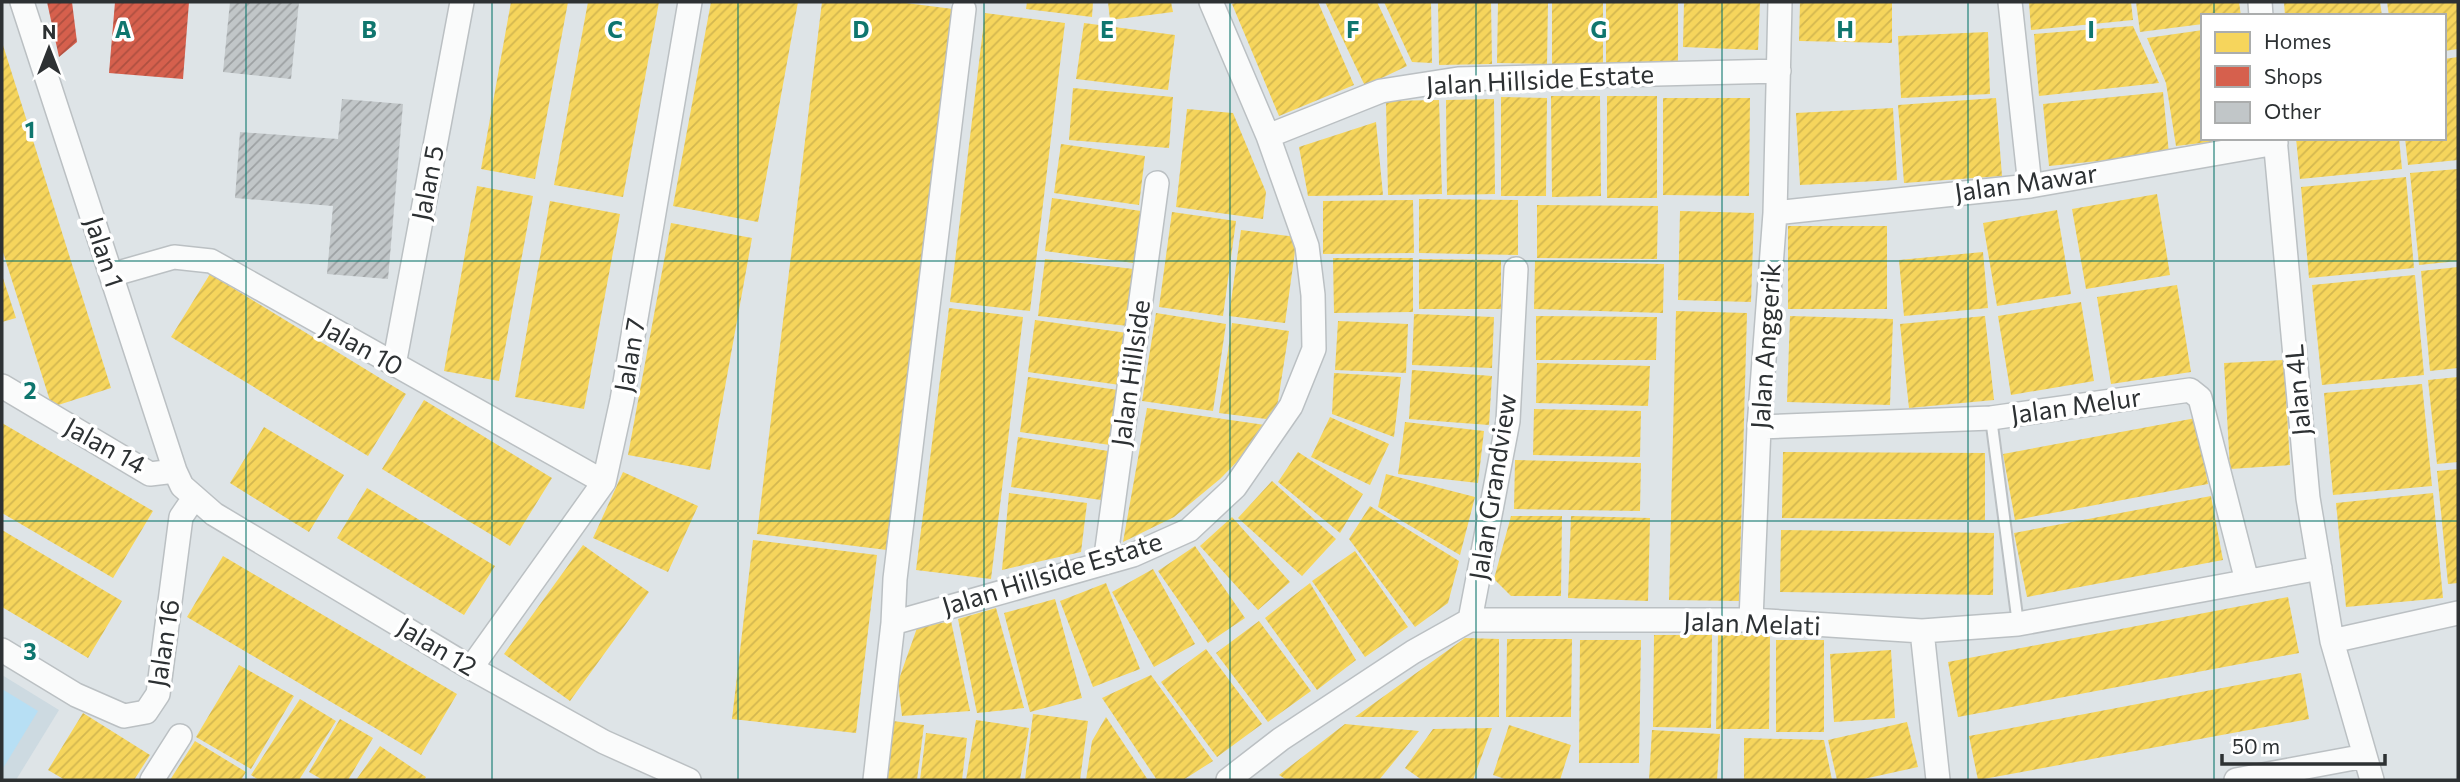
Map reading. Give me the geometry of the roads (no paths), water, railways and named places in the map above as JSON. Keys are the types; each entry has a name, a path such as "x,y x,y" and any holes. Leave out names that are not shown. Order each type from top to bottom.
{"street":[{"name":"Jalan 1","path":"22,2 175,471 182,486 194,498"},
{"name":"Jalan 5","path":"394,365 462,2"},
{"name":"Jalan 7","path":"471,667 604,482 622,400 690,2"},
{"name":"Jalan Hillside Estate","path":"893,623 1133,555 1189,530 1235,487 1291,406 1314,349 1313,295 1307,246 1268,136 1211,2"},
{"name":"Jalan Anggerik","path":"1751,621 1759,427 1775,213 1780,2"},
{"path":"2010,2 2030,186"},
{"path":"874,780 893,623 895,579 964,9"},
{"name":"Jalan Hillside Estate","path":"1268,136 1381,91 1458,79 1779,71"},
{"name":"Jalan Mawar","path":"1775,213 2030,186 2276,141"},
{"name":"Jalan 4L","path":"2276,141 2308,498 2332,641 2372,780"},
{"name":"Jalan Hillside","path":"1105,563 1157,183"},
{"name":"Jalan 10","path":"111,275 174,257 211,261 604,482"},
{"name":"Jalan Grandview","path":"1470,621 1508,421 1516,269"},
{"name":"Jalan 14","path":"2,386 150,474 175,471"},
{"name":"Jalan Melur","path":"1759,427 1991,418 2190,390 2200,398 2246,581"},
{"name":"Jalan 16","path":"2,650 76,695 124,716 146,712 158,694 181,517 194,498"},
{"name":"Jalan 12","path":"194,498 214,514 471,667 604,742 689,780"},
{"name":"Jalan Melati","path":"1228,780 1292,732 1413,652 1470,621 1751,621 1922,631 2018,624 2320,568"},
{"path":"2332,641 2458,613"},
{"path":"1922,631 1938,780"},
{"path":"152,780 180,736"},
{"path":"2236,780 2365,757"}],"lane":[{"path":"1991,418 2018,624"}]}
